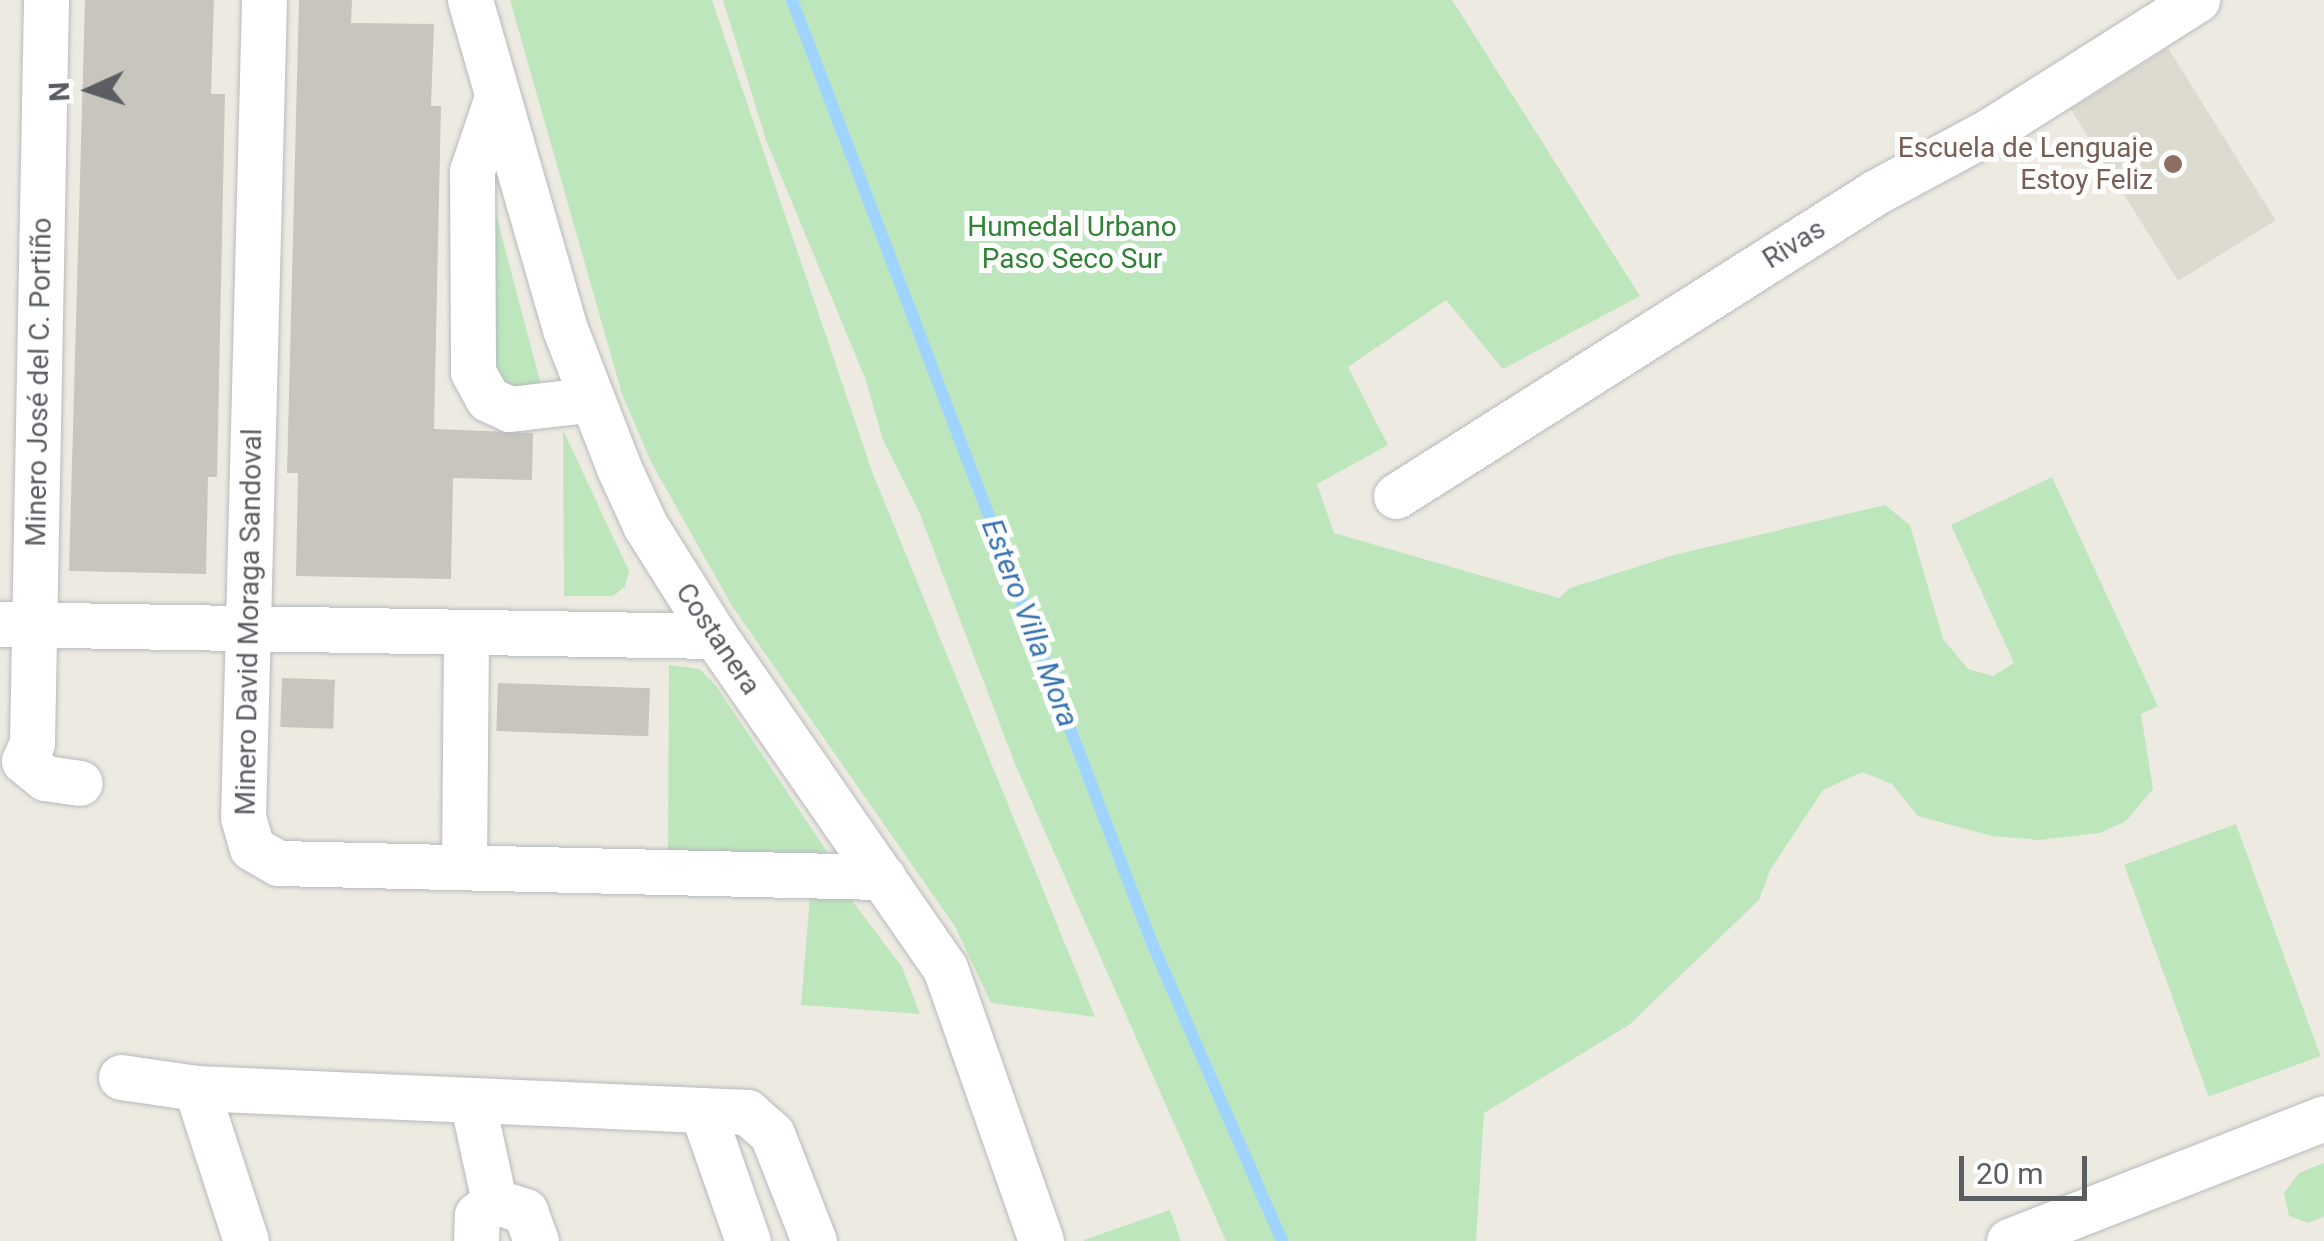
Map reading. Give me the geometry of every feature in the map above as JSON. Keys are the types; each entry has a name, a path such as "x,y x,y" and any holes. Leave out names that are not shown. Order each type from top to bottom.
{"street":[{"name":"Minero José del C. Portiño","path":"12,764 32,743 17,624 46,0"},
{"name":"Minero David Moraga Sandoval","path":"264,0 243,817 252,848 278,863 882,877"},
{"name":"Costanera","path":"470,0 588,400 646,524 715,636 882,877 952,986 1041,1241"},
{"name":"Rivas","path":"1396,496 1876,192 1991,130 2197,0"},
{"path":"498,97 472,171 473,372 488,399 510,409 588,400"},
{"path":"17,624 715,636"},
{"path":"464,868 466,632"},
{"path":"12,764 45,778 80,783"},
{"path":"121,1077 196,1088 747,1112 766,1124 814,1241"},
{"path":"196,1088 246,1241"},
{"path":"472,1100 485,1221 526,1210 536,1241"},
{"path":"702,1110 748,1241"},
{"path":"2009,1241 2324,1118"}],"shaded area":[{"name":"Escuela de Lenguaje Estoy Feliz","path":"2168,48 2276,220 2178,281 2070,109"}],"green space":[{"path":"510,0 712,0 873,474 1095,1017 991,1003 956,928 732,606 651,462 622,394"},
{"name":"Humedal Urbano Paso Seco Sur","path":"723,0 1452,0 1640,296 1503,369 1446,300 1348,367 1388,445 1317,484 1334,533 1559,598 1570,588 1674,555 1885,505 1910,525 1943,639 1968,669 1993,676 2014,663 1951,525 2052,477 2158,706 2141,714 2153,789 2126,821 2100,833 2039,840 1992,836 1918,816 1892,784 1862,772 1823,790 1770,870 1759,900 1629,1025 1484,1113 1476,1241 1226,1241 1015,764 919,512 883,440 865,378 766,140"},
{"path":"489,214 497,218 541,385 535,393 490,379"},
{"path":"563,430 629,571 625,587 613,596 564,596"},
{"path":"669,665 700,669 716,686 828,853 668,853"},
{"path":"2236,824 2320,1056 2209,1097 2124,865"},
{"path":"811,884 844,890 902,967 920,1014 801,1005"},
{"path":"2324,1163 2324,1216 2309,1223 2289,1216 2284,1193 2299,1173"},
{"path":"1170,1210 1181,1241 1084,1241 1084,1240"}],"building":[{"path":"85,0 214,0 211,94 225,94 217,477 208,477 206,574 69,571"},
{"path":"299,0 352,0 351,23 434,24 431,106 441,106 434,429 533,433 532,480 453,478 451,579 296,576 298,473 287,473"},
{"path":"282,678 335,680 333,729 280,727"},
{"path":"498,683 650,688 648,736 496,731"}],"waterway":[{"name":"Estero Villa Mora","path":"792,0 1152,943 1282,1241"}],"place":[{"name":"Escuela de Lenguaje Estoy Feliz","path":"2173,164"}]}
